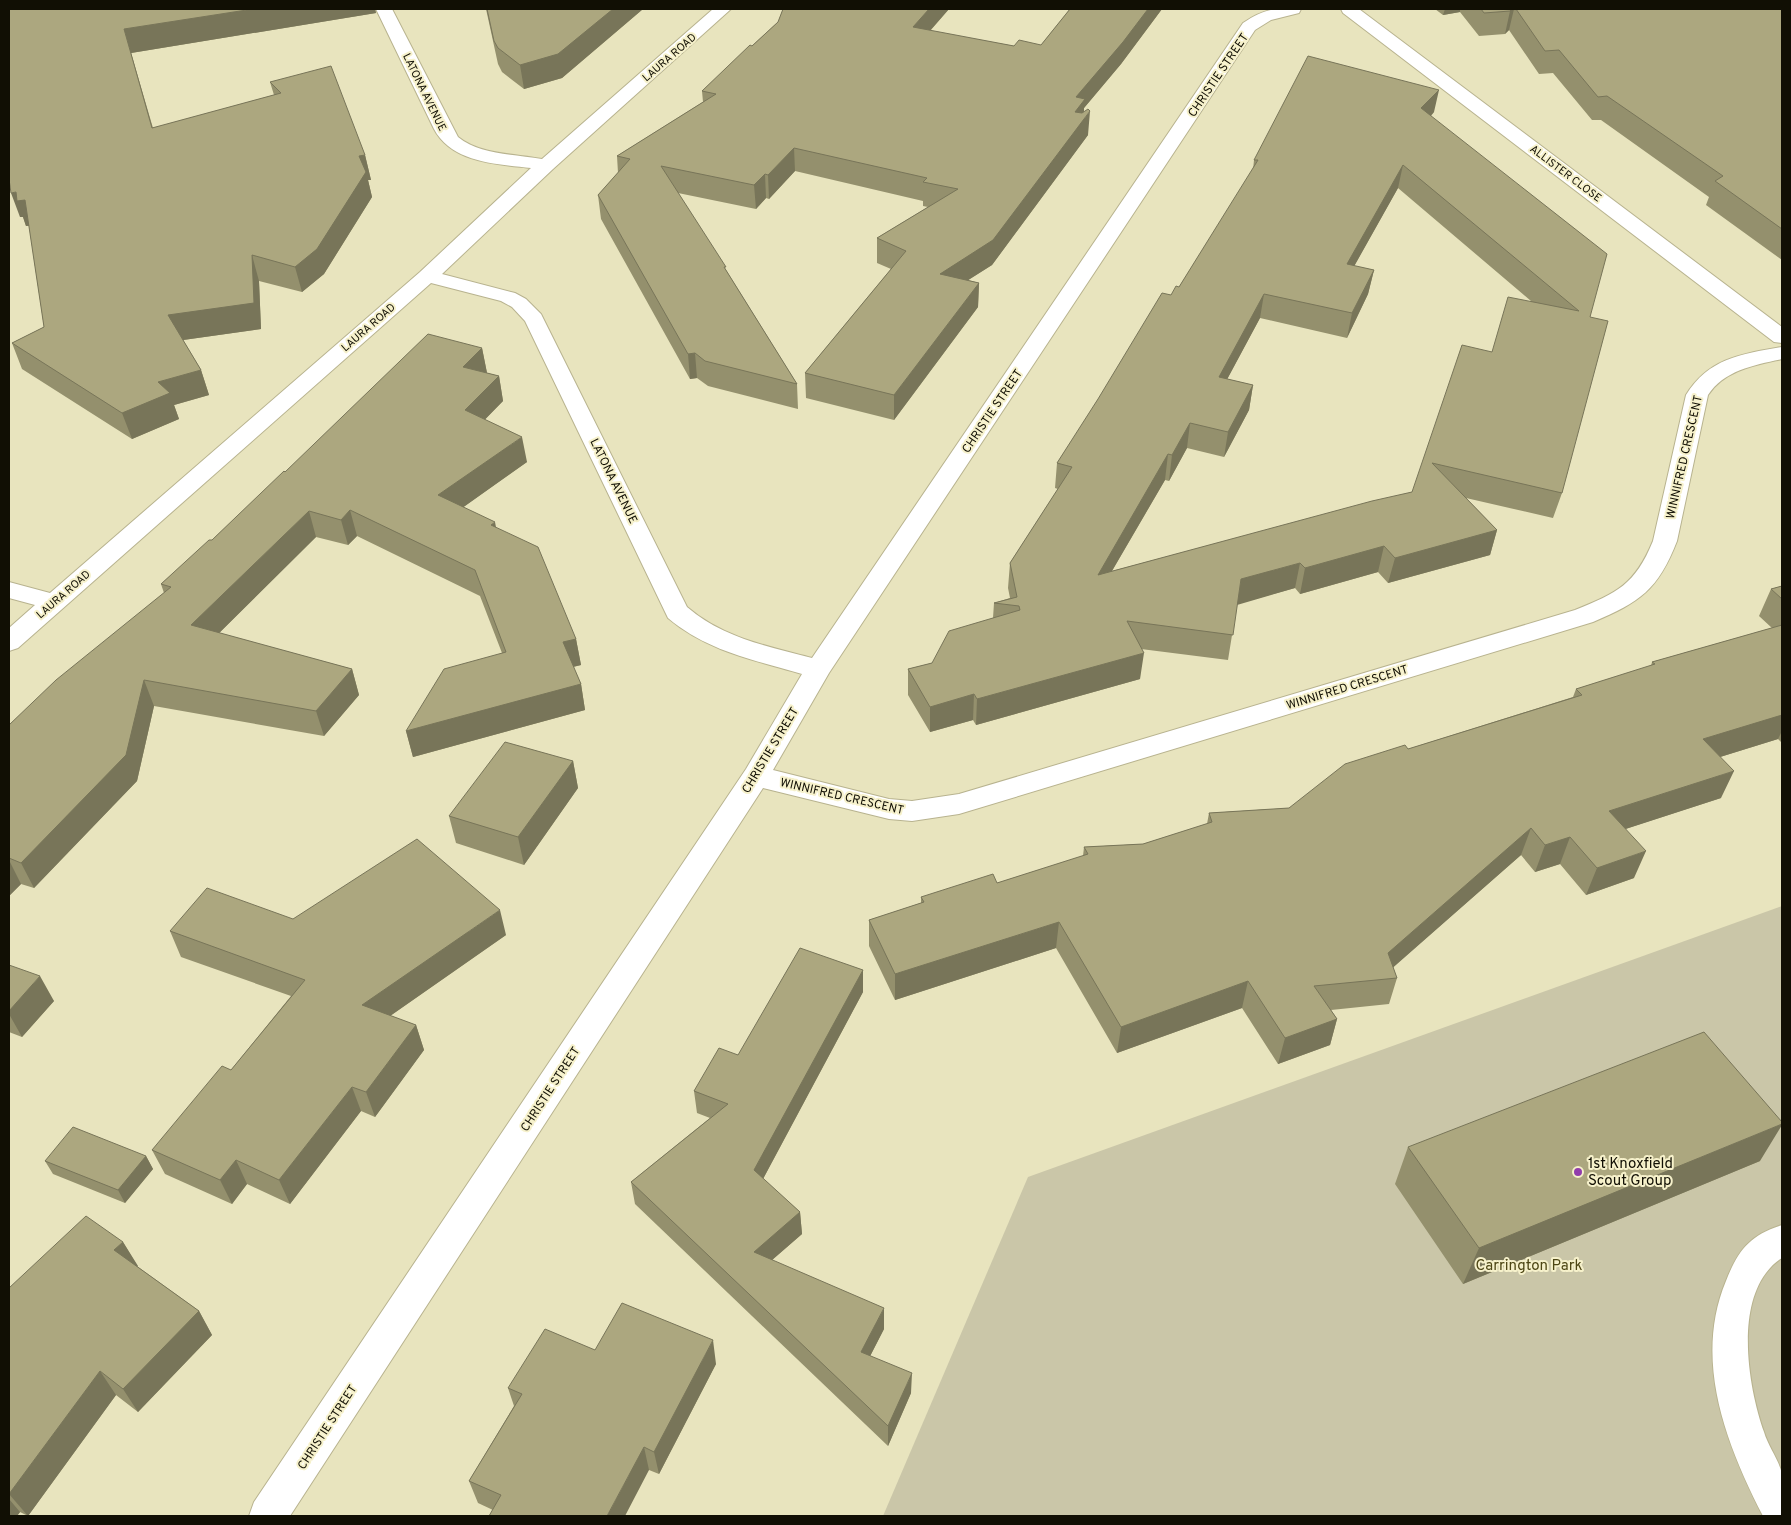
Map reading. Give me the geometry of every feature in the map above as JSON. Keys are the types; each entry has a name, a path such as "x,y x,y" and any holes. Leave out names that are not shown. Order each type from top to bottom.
{"street":[{"name":"LATONA AVENUE","path":"384,9 450,140 481,154 546,165"},
{"name":"LAURA ROAD","path":"9,642 427,276 546,165 723,9"},
{"name":"CHRISTIE STREET","path":"268,1516 756,776 818,668 1249,27 1265,16 1294,9"},
{"name":"ALLISTER CLOSE","path":"1349,9 1782,337"},
{"name":"LATONA AVENUE","path":"427,276 508,297 519,303 534,318 677,612 689,624 706,634 726,642 818,668"},
{"name":"WINNIFRED CRESCENT","path":"756,776 889,809 912,811 943,808 1584,616 1614,604 1635,591 1648,576 1658,559 1665,541 1697,394 1701,385 1718,371 1782,352"},
{"path":"9,590 53,602"},
{"path":"1782,1240 1754,1259 1732,1311 1729,1345 1735,1396 1747,1439 1782,1513"}],"green space":[{"name":"Carrington Park","path":"1782,906 1782,1516 883,1516 1028,1177"}],"building":[{"path":"9,9 253,9 124,29 152,128 281,93 270,82 331,66 365,155 359,156 366,172 317,249 295,267 252,255 254,303 168,315 201,370 158,382 170,393 122,413 12,343 44,327 25,200 17,201 16,192 11,193 9,179"},
{"path":"487,9 613,9 558,54 520,65 498,48 494,41"},
{"path":"783,9 929,9 913,27 1014,46 1019,40 1041,45 1070,9 1148,9 1123,42 1076,97 1085,99 1075,112 1082,113 1088,109 1090,111 993,240 940,274 979,283 894,395 805,373 906,251 877,238 958,189 923,182 927,178 794,148 768,175 765,174 754,185 661,166 726,267 724,267 797,384 705,361 695,353 688,354 598,195 630,159 617,156 716,94 702,91 750,45 752,46 778,22"},
{"path":"1481,9 1512,9 1510,11 1484,13"},
{"path":"1516,9 1782,9 1782,229 1715,181 1723,176 1607,96 1598,97 1559,50 1545,51"},
{"path":"1308,56 1439,90 1421,108 1607,254 1590,317 1608,321 1562,493 1432,463 1497,530 1395,558 1384,546 1305,568 1300,563 1241,579 1233,635 1127,621 1144,653 977,699 974,694 930,707 908,669 932,663 949,631 1020,610 1019,606 994,603 1017,597 1010,563 1072,467 1057,463 1162,293 1171,295 1176,286 1179,287 1258,160 1254,160","holes":["1403,165 1579,311 1508,297 1492,352 1462,345 1412,492 1372,501 1098,575 1168,454 1172,455 1190,423 1228,432 1253,385 1219,377 1264,294 1352,313 1374,270 1347,264"]},
{"path":"428,334 482,348 463,367 499,376 465,410 522,437 438,495 495,522 491,525 538,547 576,639 563,642 581,684 406,731 444,669 506,652 475,570 350,510 341,520 309,511 191,625 352,669 316,711 144,680 126,755 21,863 9,858 9,725 56,680 171,587 161,584 209,540 212,540 285,472"},
{"path":"1782,586 1782,599 1771,589"},
{"path":"1782,625 1782,715 1703,739 1734,771 1609,811 1646,851 1597,868 1570,837 1545,845 1531,828 1388,953 1397,978 1314,986 1337,1019 1285,1038 1248,981 1121,1027 1059,922 895,974 869,920 924,902 921,897 993,874 997,883 1088,854 1084,847 1143,844 1212,822 1209,813 1289,808 1345,764 1405,745 1408,749 1582,695 1576,689 1655,664 1652,662"},
{"path":"505,742 573,761 518,837 449,816"},
{"path":"417,839 500,910 362,1005 416,1025 366,1092 352,1087 279,1180 236,1160 220,1180 152,1150 222,1066 231,1070 305,980 170,931 207,888 293,919"},
{"path":"800,948 863,970 754,1170 800,1212 754,1252 884,1308 861,1352 912,1373 888,1426 631,1182 728,1104 694,1091 719,1048 738,1055"},
{"path":"9,965 40,976 9,1011"},
{"name":"1st Knoxfield Scout Group","path":"1704,1032 1782,1124 1479,1248 1408,1147"},
{"path":"73,1127 146,1156 118,1190 45,1161"},
{"path":"86,1216 123,1242 114,1250 199,1311 123,1389 100,1371 9,1494 9,1288"},
{"path":"622,1303 713,1340 654,1452 644,1447 607,1516 489,1516 501,1495 469,1481 522,1394 508,1388 545,1329 595,1350"}],"place":[{"name":"1st Knoxfield Scout Group","path":"1578,1172"}]}
